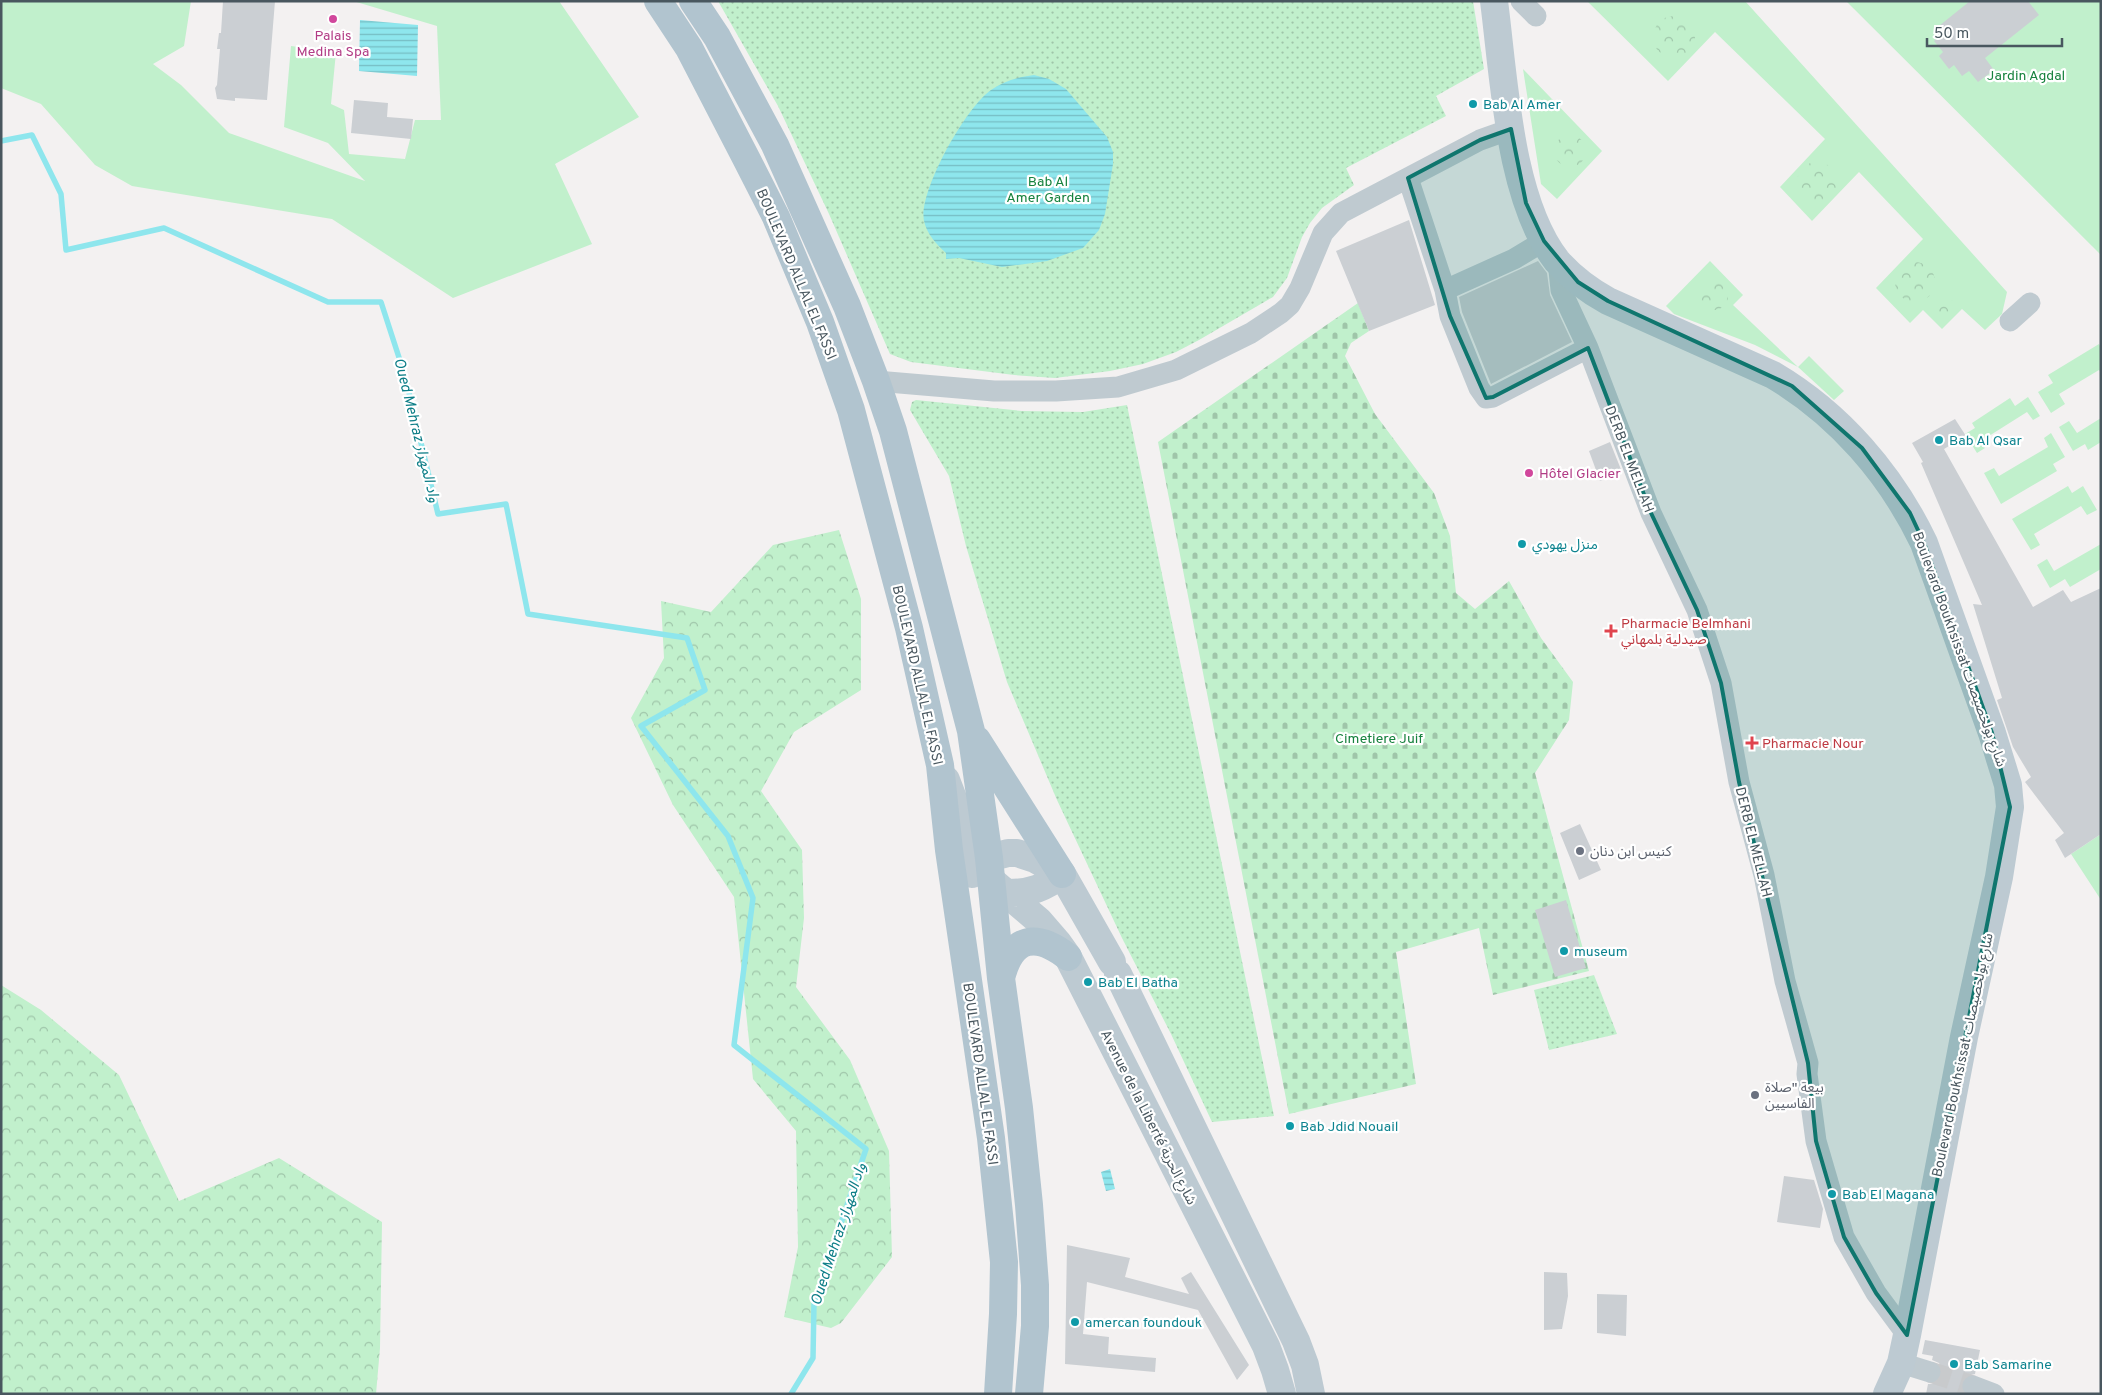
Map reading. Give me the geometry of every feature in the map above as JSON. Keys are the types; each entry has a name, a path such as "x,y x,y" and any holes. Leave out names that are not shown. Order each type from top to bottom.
{"main road":[{"name":"BOULEVARD ALLAL EL FASSI","path":"658,1 689,48 776,217 820,322 851,410 909,628 940,765 957,902 991,1138 1002,1243 1004,1314 998,1394"},
{"path":"693,1 717,37 775,145 832,270 876,381 893,431 971,731 992,875 1001,978 1019,1108 1033,1257 1035,1326 1029,1394"},
{"path":"971,731 1062,874"},
{"path":"1001,978 1009,957 1017,947 1028,941 1045,942 1068,957"}],"street":[{"name":"Boulevard Boukhsissat شارع بولخصيصات","path":"1494,1 1511,129 1526,203 1551,251 1582,286 1608,301 1754,365 1792,386 1834,421 1862,448 1910,513 1924,542 1992,732 2008,786 2010,807 1999,877 1955,1084 1901,1363 1887,1394"},
{"path":"1520,1 1536,16"},
{"path":"876,381 994,391 1056,391 1118,387 1176,370 1251,333 1290,305 1300,288 1326,228 1333,220 1351,207 1480,140 1511,129"},
{"path":"1408,178 1445,290 1450,316 1479,388 1486,398 1493,397 1588,348"},
{"path":"1445,290 1514,259 1551,251"},
{"name":"DERB EL MELLAH","path":"1551,251 1561,290 1588,348 1651,513 1697,610 1721,683 1739,782 1764,875 1785,981 1808,1063 1816,1142 1844,1237 1876,1293 1907,1335"},
{"path":"2010,322 2030,303"},
{"name":"Avenue de la Liberté شارع الحرية","path":"940,765 992,875 1046,928 1068,957 1266,1346 1282,1394"},
{"path":"992,875 1002,854 1017,853 1035,859 1062,874 1115,968 1296,1341 1305,1365 1311,1394"},
{"path":"957,902 967,882 992,875 1037,890 1051,883 1062,874"},
{"path":"1901,1363 1930,1372"},
{"path":"1973,1386 1994,1394"}],"highlighted area":[{"path":"1511,129 1526,203 1544,241 1578,282 1608,301 1792,386 1862,448 1910,513 1924,543 1992,733 2010,807 1907,1335 1876,1293 1844,1237 1816,1141 1808,1063 1739,782 1721,683 1697,610 1651,513 1588,348 1493,397 1486,398 1450,316 1408,178 1480,140"}],"green space":[{"path":"1,1 191,1 184,46 153,64 181,85 229,133 365,181 328,143 284,127 291,46 336,52 331,104 344,110 349,154 405,159 415,120 441,120 437,26 353,1 559,1 639,117 555,164 592,244 453,298 332,219 132,186 95,165 41,104 1,88"},
{"name":"Bab Al Amer Garden","path":"718,1 1473,1 1484,69 1436,96 1446,116 1346,168 1354,185 1322,208 1310,223 1302,237 1287,278 1273,297 1176,352 1143,364 1110,371 1055,378 1014,375 911,362 890,354 829,214 778,106"},
{"path":"1587,1 1745,1 2007,292 2002,314 1985,330 1962,309 1942,329 1923,310 1910,323 1876,288 1923,239 1859,172 1812,221 1780,187 1825,139 1715,32 1668,81"},
{"name":"Jardin Agdal","path":"1846,1 2101,1 2101,255"},
{"path":"1670,16 1678,16 1689,22 1695,37 1689,52 1678,58 1670,58 1659,52 1653,41 1653,33 1659,22"},
{"path":"1523,69 1602,151 1557,199 1541,184"},
{"path":"1570,135 1582,139 1586,151 1582,163 1570,167 1558,163 1554,151 1558,139"},
{"path":"1817,162 1831,168 1837,182 1831,196 1817,202 1803,196 1797,182 1803,168"},
{"path":"1710,261 1743,295 1733,305 1798,367 1755,345 1674,314 1666,306"},
{"path":"1915,262 1929,268 1935,282 1929,296 1915,302 1901,296 1895,282 1901,268"},
{"path":"1714,282 1724,286 1728,296 1724,306 1714,310 1704,306 1700,296 1704,286"},
{"path":"1944,297 1952,300 1955,308 1952,316 1944,319 1936,316 1933,308 1936,300"},
{"name":"Cimetiere Juif","path":"1358,303 1369,331 1351,343 1345,356 1375,414 1434,493 1450,536 1456,593 1475,609 1509,581 1541,638 1573,682 1569,720 1535,773 1589,971 1493,995 1479,928 1396,952 1416,1084 1289,1114 1158,442"},
{"path":"2099,344 2101,348 2101,372 2099,370 2059,394 2065,404 2051,413 2038,392 2053,383 2048,375"},
{"path":"1809,356 1844,391 1834,400 1798,367"},
{"path":"2028,397 2040,416 2033,420 2027,412 1981,441 1985,448 1977,453 1965,434 1975,428 1972,423 2010,398 2015,406"},
{"path":"916,400 1022,411 1083,412 1127,405 1274,1116 1212,1122 1057,800 1007,682 966,546 949,476 910,410 912,402"},
{"path":"2101,418 2101,442 2088,450 2085,444 2073,451 2059,427 2069,421 2077,433"},
{"path":"2051,433 2065,457 2053,464 2057,471 2001,504 1984,473 1994,468 1999,476 2048,447 2044,438"},
{"path":"2068,486 2072,493 2083,486 2097,510 2087,515 2081,506 2034,534 2040,545 2031,550 2012,519"},
{"path":"839,530 861,599 861,690 794,732 761,791 802,850 804,918 796,987 850,1060 889,1151 892,1257 841,1323 831,1328 784,1317 798,1247 796,1131 753,1079 734,897 673,805 631,718 664,658 661,601 711,612 773,545"},
{"path":"2101,544 2101,569 2070,587 2065,579 2050,588 2037,565 2047,559 2054,571"},
{"path":"2101,834 2101,900 2071,854"},
{"path":"1594,975 1617,1034 1549,1050 1534,990"},
{"path":"1,985 41,1010 119,1075 179,1201 279,1158 382,1222 380,1348 376,1394 1,1394"}],"water":[{"path":"360,20 418,25 417,76 359,71"},
{"path":"1034,75 1049,79 1066,89 1107,137 1113,152 1113,164 1105,214 1099,230 1083,248 1047,261 1002,267 959,258 946,259 946,253 932,238 924,221 924,208 928,191 936,171 957,131 981,99 1001,84 1017,78"},
{"path":"1110,1169 1115,1189 1106,1191 1101,1172"}],"building":[{"path":"223,1 275,1 267,100 235,98 235,101 217,99 215,88 217,85 220,49 217,49 219,33 221,33"},
{"path":"1970,1 2028,1 2039,15 1985,58 1994,70 1978,82 1969,71 1962,76 1954,65 1949,69 1939,56 1943,52 1934,41 1939,36 1934,30"},
{"path":"354,100 388,103 387,117 413,119 411,139 351,133"},
{"path":"1409,220 1435,305 1369,331 1336,251"},
{"path":"1538,261 1547,273 1550,295 1572,342 1491,384 1462,312 1459,297"},
{"path":"1955,419 1966,436 1944,449 2033,607 2063,590 2071,602 2101,588 2101,834 2065,858 2055,840 2064,833 2025,782 2031,777 2013,747 1997,700 2002,698 1973,604 1982,605 1921,463 1923,462 1912,443"},
{"path":"1610,442 1622,472 1600,481 1589,451"},
{"name":"كنيس ابن دنان","path":"1580,824 1601,870 1579,880 1560,833"},
{"name":"museum","path":"1566,900 1586,968 1555,977 1535,910"},
{"path":"1784,1176 1814,1180 1823,1209 1820,1228 1777,1222"},
{"name":"amercan foundouk","path":"1067,1245 1130,1258 1125,1277 1189,1294 1181,1278 1191,1272 1249,1365 1237,1380 1198,1310 1087,1282 1083,1334 1109,1337 1108,1354 1156,1358 1155,1372 1065,1364"},
{"path":"1544,1272 1567,1273 1568,1296 1562,1329 1544,1330"},
{"path":"1597,1294 1627,1295 1626,1336 1597,1333"},
{"name":"Bab Samarine","path":"1925,1340 1980,1350 1975,1374 1966,1376 1961,1382 1963,1394 1926,1394 1928,1384 1939,1381 1942,1370 1939,1363 1932,1360 1933,1356 1922,1354"}],"waterway":[{"name":"Oued Mehraz واد المهراز","path":"1,141 32,135 61,194 66,250 164,228 328,302 381,302 405,376 438,514 506,504 528,614 687,638 705,690 641,726 728,836 753,898 734,1045 866,1149 814,1303 813,1358 791,1394"}],"tunnel":[{"path":"1930,1372 1973,1386"}],"place":[{"name":"Palais Medina Spa","path":"333,19"},
{"name":"Bab Al Amer","path":"1473,104"},
{"name":"Bab Al Qsar","path":"1939,440"},
{"name":"Hôtel Glacier","path":"1529,473"},
{"name":"منزل يهودي","path":"1522,544"},
{"name":"Pharmacie Belmhani صيدلية بلمهاني","path":"1611,631"},
{"name":"Pharmacie Nour","path":"1752,743"},
{"name":"كنيس ابن دنان","path":"1580,851"},
{"name":"museum","path":"1564,951"},
{"name":"Bab El Batha","path":"1088,982"},
{"name":"بيعة \"صلاة الفاسيين","path":"1755,1095"},
{"name":"Bab Jdid Nouail","path":"1290,1126"},
{"name":"Bab El Magana","path":"1832,1194"},
{"name":"amercan foundouk","path":"1075,1322"},
{"name":"Bab Samarine","path":"1954,1364"}]}
